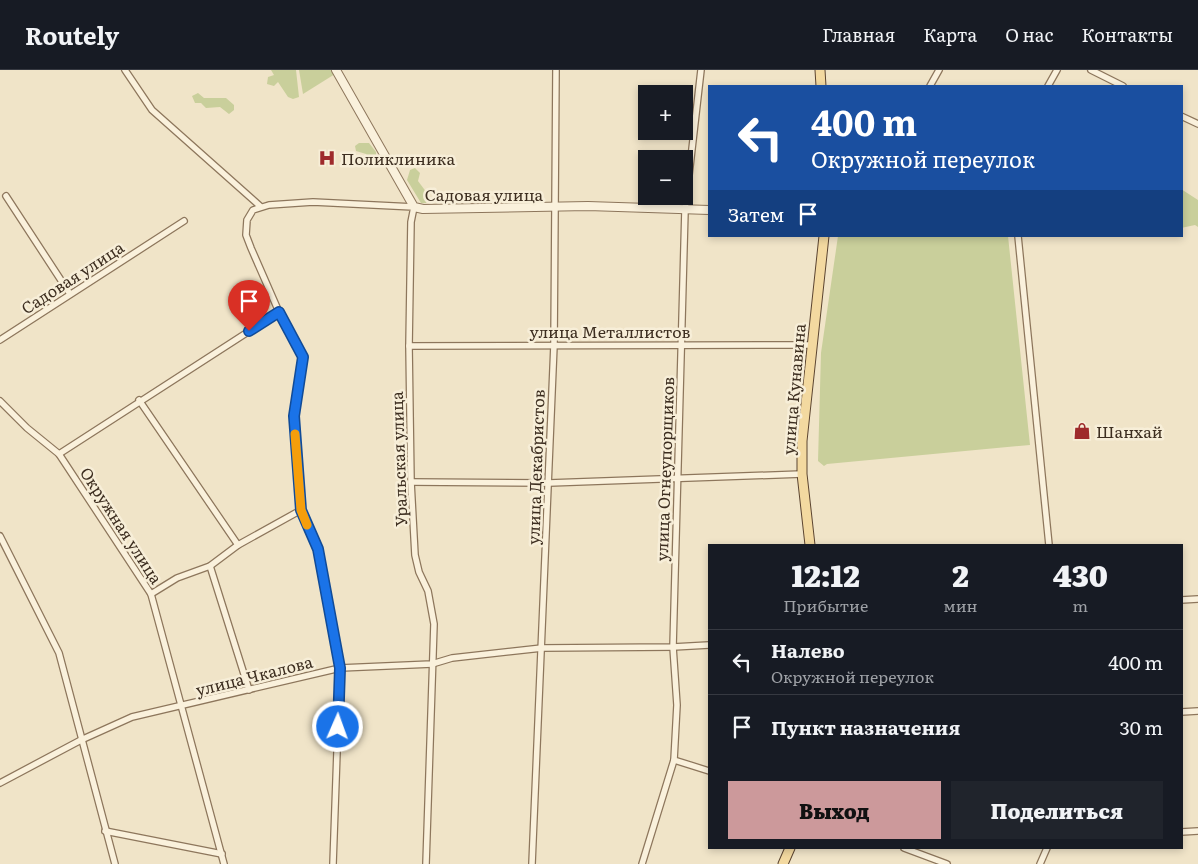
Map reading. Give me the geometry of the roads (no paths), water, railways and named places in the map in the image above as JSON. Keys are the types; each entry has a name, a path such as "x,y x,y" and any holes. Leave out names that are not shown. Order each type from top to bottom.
{"main road":[{"path":"820,70 821,85"},
{"name":"улица Кунавина","path":"810,544 802,474 802,441 824,237"},
{"path":"783,864 790,849"}],"street":[{"path":"125,70 152,110 260,206 253,210 247,220 246,235 279,312 303,357 294,416 301,510 318,549 340,668 333,864"},
{"path":"336,70 414,207"},
{"name":"улица Декабристов","path":"532,864 554,344 553,207 556,70"},
{"name":"улица Огнеупорщиков","path":"642,864 674,760 676,705 673,647 676,480 685,210 702,70"},
{"path":"931,85 939,70"},
{"path":"1049,85 1057,70"},
{"path":"1091,70 1121,85"},
{"path":"1183,117 1198,124"},
{"path":"6,196 70,294"},
{"name":"Садовая улица","path":"260,206 313,202 423,209 624,206 708,210"},
{"name":"Уральская улица","path":"414,207 411,222 411,482 416,555 420,572 428,591 434,624 426,864"},
{"name":"Садовая улица","path":"0,340 184,221"},
{"path":"1018,237 1049,544"},
{"path":"59,454 139,400 279,312"},
{"name":"улица Металлистов","path":"410,346 554,344 811,345"},
{"path":"139,400 238,545"},
{"name":"Окружная улица","path":"0,401 27,428 59,454 151,594 224,864"},
{"path":"411,482 549,483 676,480 802,474"},
{"path":"151,594 177,578 210,566 238,545 301,510"},
{"path":"0,536 58,653 115,864"},
{"path":"210,566 249,690"},
{"path":"1183,600 1198,599"},
{"name":"улица Чкалова","path":"0,783 81,740 132,717 182,707 340,668 432,664 452,658 542,648 708,645"},
{"path":"1183,712 1198,711"},
{"path":"674,760 708,771"},
{"path":"105,831 222,854"},
{"path":"1183,832 1198,831"},
{"path":"907,849 947,864"},
{"path":"923,855 926,849"},
{"path":"1040,864 1047,849"}],"place":[{"name":"Поликлиника","path":"327,158"},
{"name":"Шанхай","path":"1082,431"}]}
